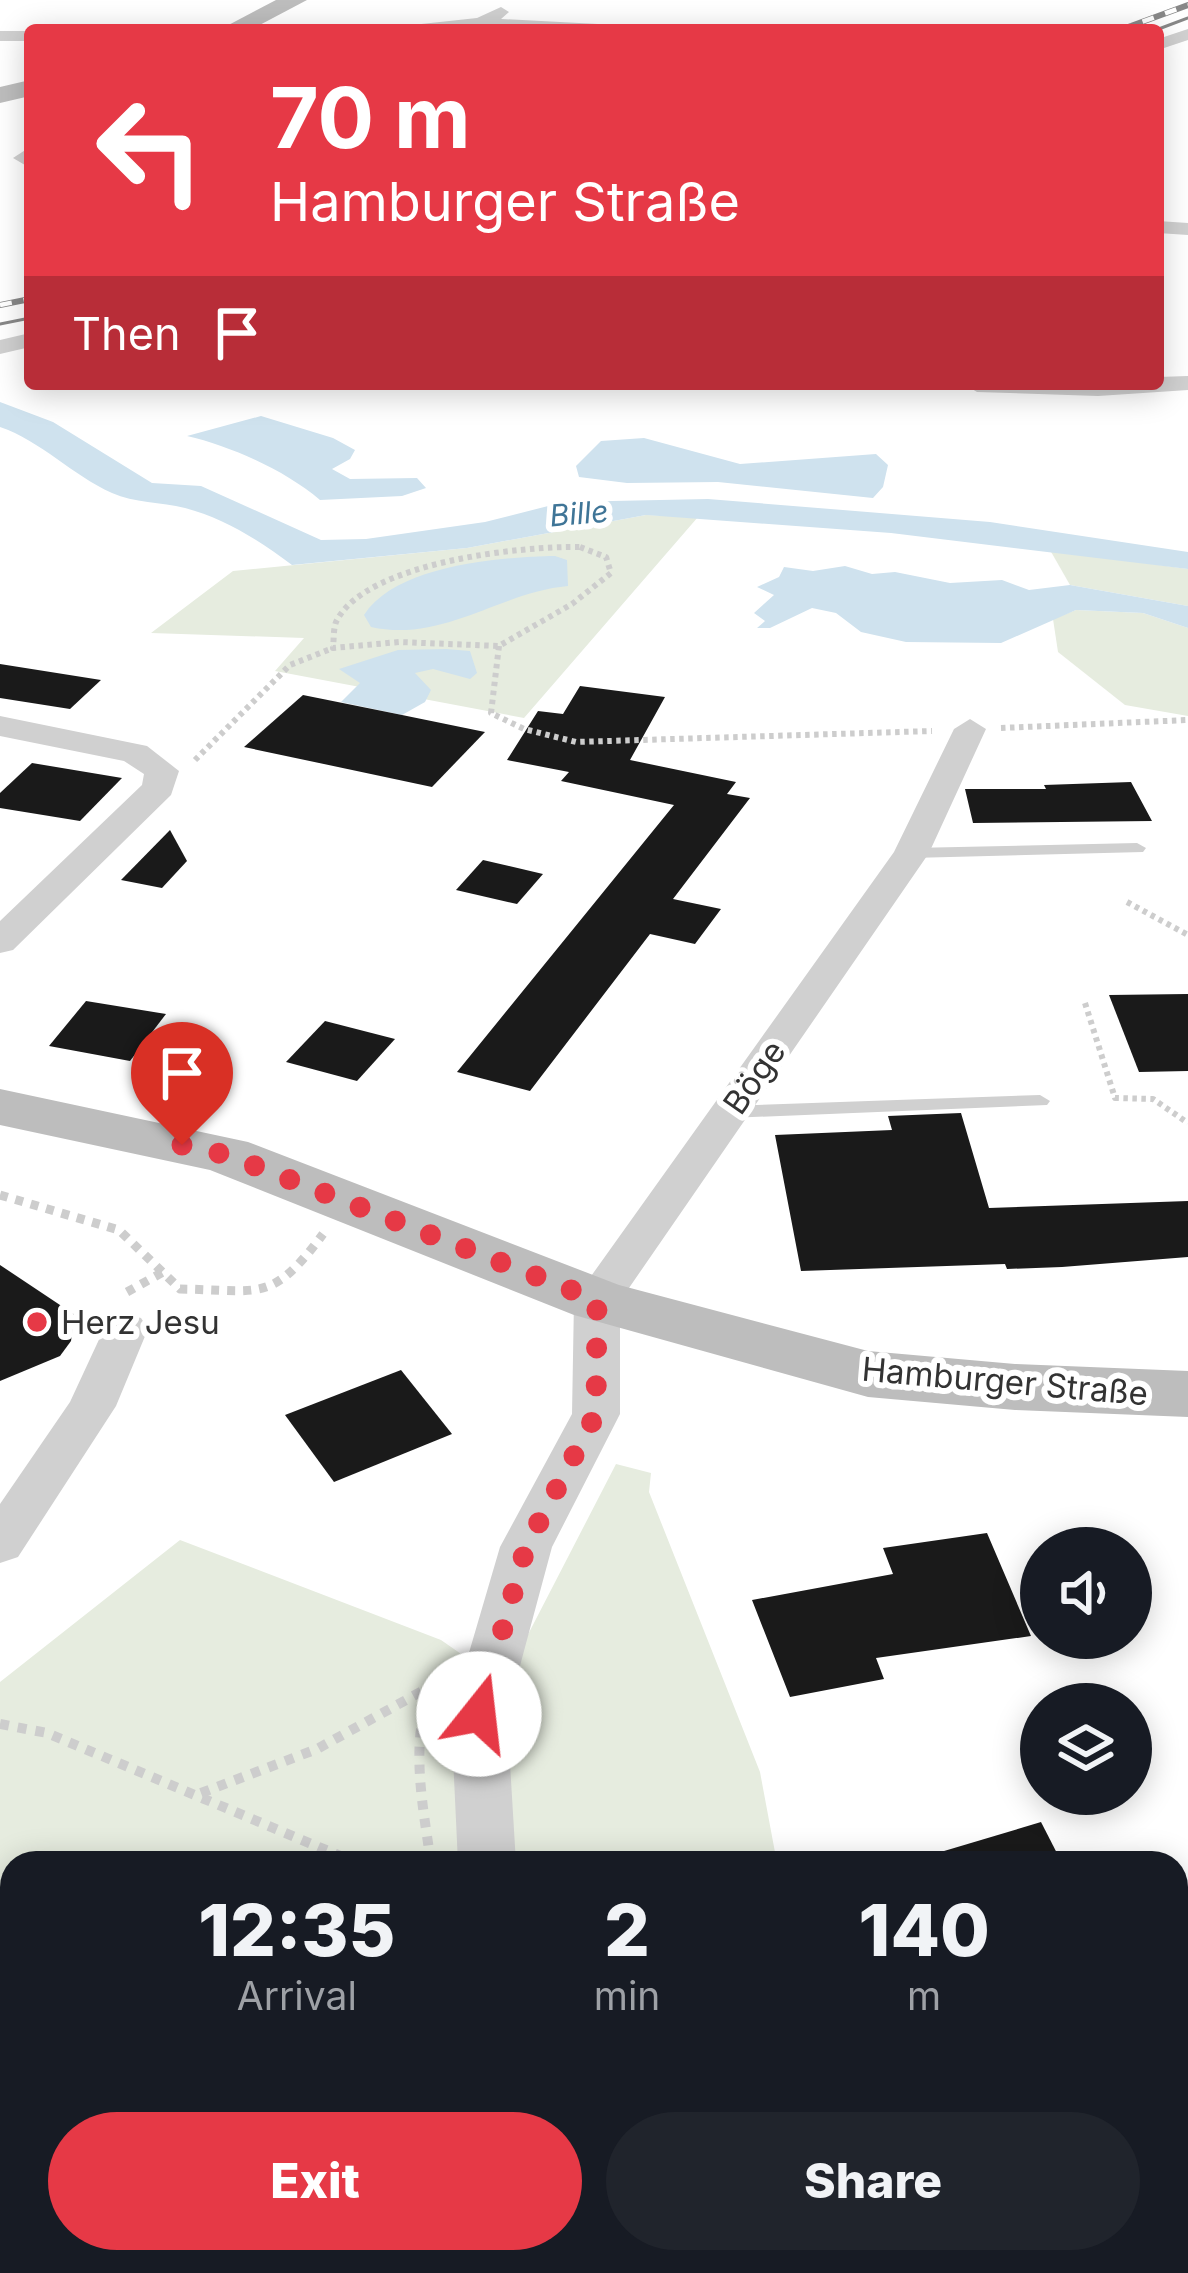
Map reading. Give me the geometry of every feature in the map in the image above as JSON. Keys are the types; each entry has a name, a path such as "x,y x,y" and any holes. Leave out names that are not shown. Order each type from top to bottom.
{"main road":[{"path":"245,24 295,0"},
{"name":"Hamburger Straße","path":"0,1107 227,1155 597,1300 868,1374 1015,1387 1188,1394"}],"street":[{"path":"481,24 523,0"},
{"path":"0,726 135,753 162,771 160,788 0,942"},
{"name":"Böge","path":"597,1300 911,854 970,729"},
{"path":"486,1851 479,1714 526,1547 596,1414 597,1300"},
{"path":"0,1544 92,1406 125,1311"}],"lane":[{"path":"911,854 1137,848"},
{"path":"729,1112 1040,1101"}],"path":[{"path":"149,763 198,760 301,657 333,648 466,641 499,646 599,587 611,573 606,557 585,547 544,546 417,572 370,587 339,614 330,636 333,648"},
{"path":"499,646 491,713 524,729 576,742 1188,720"},
{"path":"1126,902 1188,935"},
{"path":"1084,1003 1114,1098 1154,1099 1188,1123"},
{"path":"0,1196 119,1230 180,1288 267,1290 296,1270 310,1246 356,1204"},
{"path":"125,1311 165,1271"},
{"path":"199,1793 271,1773 358,1731 425,1689"},
{"path":"0,1724 47,1732 330,1851"}],"shaded area":[{"path":"646,515 698,517 524,718 275,671 304,638 151,633 233,571 467,548"},
{"path":"1050,550 1188,569 1188,606 1070,585"},
{"path":"1076,610 1143,613 1188,628 1188,716 1125,705 1058,652 1053,619"},
{"path":"616,1464 651,1473 649,1492 760,1772 775,1851 0,1851 0,1682 180,1540 441,1640 503,1683"}],"water":[{"name":"Bille","path":"0,402 53,422 152,483 201,486 321,540 366,539 485,522 564,502 708,499 990,522 1188,552 1188,569 891,533 646,515 467,548 292,565 214,518 129,499 97,486 0,427"},
{"path":"261,416 333,438 355,450 350,459 332,469 350,479 417,478 426,488 402,496 320,500 257,461 187,436"},
{"path":"644,438 740,464 876,454 888,465 883,487 873,498 718,482 627,483 579,477 576,466 601,441"},
{"path":"555,556 567,560 568,586 423,628 371,627 364,615 379,598 424,575 479,562"},
{"path":"845,566 950,583 1002,580 1029,590 1070,585 1188,606 1188,628 1143,613 1076,610 1001,643 906,642 861,632 836,613 812,608 770,628 757,628 765,621 754,613 774,595 757,587 779,577 784,567 813,571"},
{"path":"398,650 470,651 477,673 470,679 433,669 415,673 431,690 425,702 402,715 341,702 360,683 339,669"}],"building":[{"path":"0,664 101,680 70,709 0,698"},
{"path":"580,686 665,697 630,760 736,782 727,794 750,798 673,899 721,909 695,944 650,934 530,1091 457,1072 674,805 561,781 569,772 507,760 538,711 563,714"},
{"path":"303,695 485,732 432,787 244,747"},
{"path":"32,763 122,778 80,821 0,808 0,793"},
{"path":"1131,782 1152,821 973,823 965,789 1046,789 1044,785"},
{"path":"170,830 187,861 162,888 121,880"},
{"path":"483,860 543,874 517,904 456,890"},
{"path":"1188,994 1188,1071 1139,1072 1109,995"},
{"path":"86,1001 166,1014 130,1061 49,1046"},
{"path":"325,1021 395,1039 357,1081 286,1062"},
{"path":"961,1113 989,1208 1188,1201 1188,1257 1007,1269 1005,1264 801,1271 775,1135 892,1130 888,1116"},
{"name":"Herz Jesu","path":"0,1265 75,1315 71,1341 60,1356 0,1381"},
{"path":"401,1370 452,1434 334,1482 285,1415"},
{"path":"987,1533 1020,1610 1020,1638 876,1658 884,1679 790,1697 752,1600 893,1574 883,1548"},
{"path":"1041,1822 1056,1851 944,1851"}],"tram line":[{"path":"1164,27 1188,18"},
{"path":"0,324 24,319"}],"railway":[{"path":"1136,24 1188,5"},
{"path":"0,305 24,300"}],"place":[{"name":"Herz Jesu","path":"37,1322"}],"route":[{"path":"182,1145 227,1155 597,1300 596,1414 526,1547 479,1714"}]}
